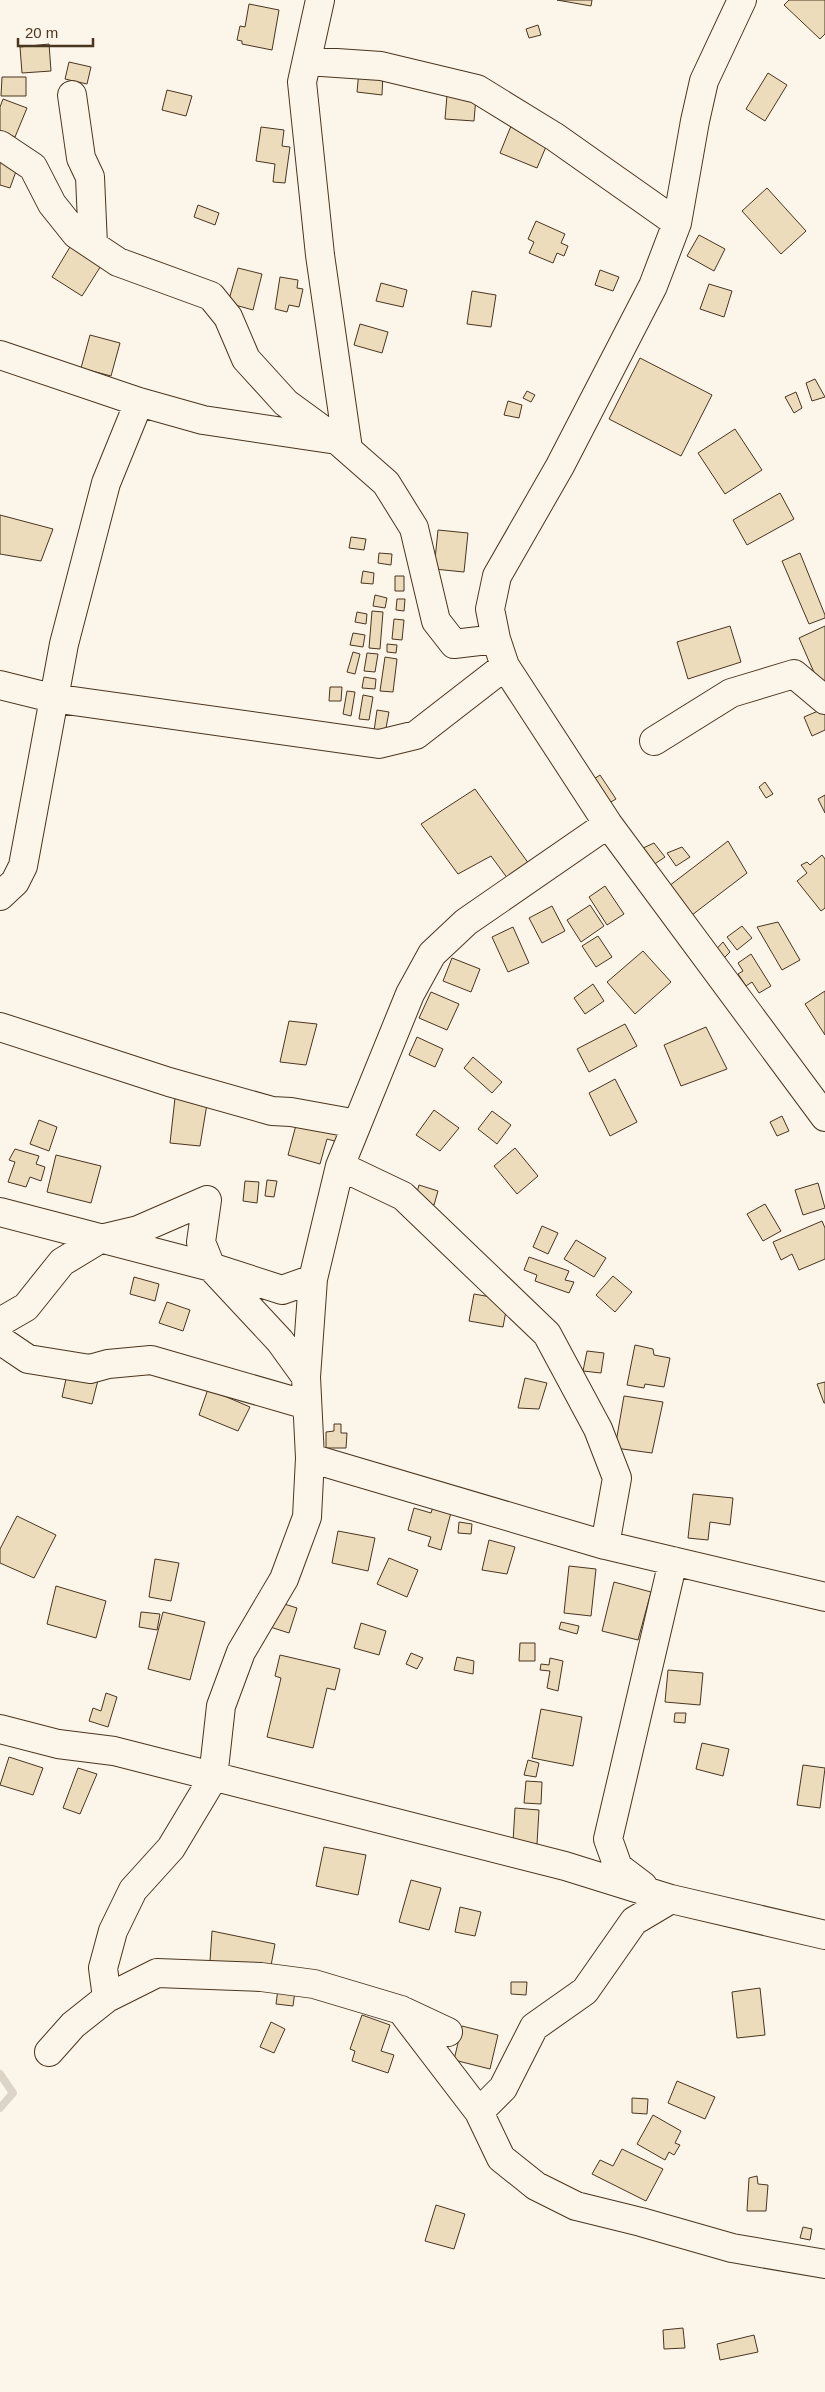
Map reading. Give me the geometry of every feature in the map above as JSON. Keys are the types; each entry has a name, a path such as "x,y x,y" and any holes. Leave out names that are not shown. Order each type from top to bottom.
{"street":[{"path":"320,0 302,82 343,445"},
{"path":"742,0 704,81 677,224 653,286 560,466 497,576 490,609 496,639 505,666 608,824 825,1118"},
{"path":"307,61 380,66 477,89 555,137 677,224"},
{"path":"72,95 78,121 81,158 90,177 93,245"},
{"path":"0,145 33,167 52,204 76,234 118,262 212,296 228,317 246,359 286,404 343,445 386,483 414,528 436,621 454,644 496,639"},
{"path":"0,354 139,402 203,420 343,445"},
{"path":"0,896 15,882 23,866 52,698 64,644 106,484 139,402"},
{"path":"0,685 52,698 379,744 416,735 505,666"},
{"path":"654,741 731,692 794,674 825,700"},
{"path":"107,1998 103,1968 117,1923 133,1890 171,1848 213,1778 222,1706 241,1652 284,1579 307,1517 310,1458 306,1377 313,1280 340,1166 410,994 432,954 466,922 608,824"},
{"path":"0,1027 169,1082 272,1111 291,1112 357,1124"},
{"path":"340,1166 403,1196 547,1334 598,1429 616,1478 606,1545"},
{"path":"0,1322 26,1306 62,1262 100,1238 138,1230 207,1200 200,1242 211,1267 280,1341 306,1377"},
{"path":"0,1212 211,1267 282,1290 313,1280"},
{"path":"0,1340 28,1359 90,1369 108,1364 151,1360 307,1405"},
{"path":"310,1458 606,1545 825,1597"},
{"path":"663,1897 618,1867 608,1839 673,1561"},
{"path":"6,1729 58,1744 114,1751 213,1778 565,1866 663,1897 825,1935"},
{"path":"479,2112 503,2088 534,2027 585,1991 634,1921 663,1897"},
{"path":"49,2052 73,2025 107,1998 158,1974 251,1976 314,1984 402,2010 448,2032"},
{"path":"402,2010 479,2112 501,2158 536,2186 576,2206 732,2248 825,2264"}],"building":[{"path":"557,0 592,0 591,6"},
{"path":"789,0 825,0 825,34 820,39 784,5"},
{"path":"249,4 279,10 272,50 242,44 242,41 237,40 240,26 245,27"},
{"path":"538,25 541,35 529,38 526,29"},
{"path":"49,44 51,71 22,73 20,47"},
{"path":"69,62 91,67 87,84 65,79"},
{"path":"359,71 383,73 382,95 357,92"},
{"path":"768,73 787,85 765,121 746,109"},
{"path":"2,77 26,77 26,96 1,96"},
{"path":"167,90 192,96 186,116 162,110"},
{"path":"447,95 476,97 474,121 445,119"},
{"path":"3,99 27,108 15,137 0,131 0,107"},
{"path":"511,126 548,142 537,168 500,153"},
{"path":"261,127 284,130 282,146 290,147 285,183 273,182 275,164 256,161"},
{"path":"0,157 19,163 10,188 0,185"},
{"path":"767,188 806,231 781,254 742,211"},
{"path":"198,205 219,213 215,225 194,217"},
{"path":"536,221 565,234 561,243 568,246 564,256 557,253 553,263 529,253 534,242 528,239"},
{"path":"699,235 725,249 714,271 687,256"},
{"path":"73,242 104,261 82,296 52,277"},
{"path":"238,268 262,274 253,310 228,303"},
{"path":"600,270 619,277 613,291 595,285"},
{"path":"280,277 298,280 297,288 303,289 299,307 289,305 287,312 275,309"},
{"path":"381,283 407,290 403,307 376,301"},
{"path":"709,284 732,291 724,317 700,309"},
{"path":"472,291 496,295 491,327 467,324"},
{"path":"360,324 388,332 382,353 354,345"},
{"path":"90,335 120,343 111,376 81,368"},
{"path":"640,358 712,395 681,456 609,419"},
{"path":"815,379 825,397 812,401 806,383"},
{"path":"527,391 535,395 531,402 523,398"},
{"path":"796,392 802,408 794,413 785,397"},
{"path":"508,401 522,405 519,418 504,415"},
{"path":"735,429 762,470 725,494 698,453"},
{"path":"780,493 794,519 747,545 733,520"},
{"path":"0,515 53,529 41,561 0,554"},
{"path":"438,530 468,533 464,572 434,569"},
{"path":"351,537 366,539 364,550 349,548"},
{"path":"379,553 392,554 391,565 378,563"},
{"path":"800,553 825,615 825,618 809,624 782,561"},
{"path":"363,571 374,573 373,584 361,583"},
{"path":"395,576 404,576 404,591 395,591"},
{"path":"375,595 387,598 385,608 373,606"},
{"path":"397,599 405,599 404,611 396,610"},
{"path":"372,611 383,612 380,649 369,648"},
{"path":"357,612 367,614 366,624 355,622"},
{"path":"394,619 404,620 402,640 392,639"},
{"path":"730,626 741,662 688,679 677,642"},
{"path":"825,626 825,692 823,693 799,638"},
{"path":"353,633 365,635 363,647 350,645"},
{"path":"387,644 397,645 396,653 387,652"},
{"path":"353,652 360,654 355,674 347,672"},
{"path":"367,653 378,654 375,672 364,671"},
{"path":"385,657 397,659 393,692 380,691"},
{"path":"364,677 376,679 375,689 362,688"},
{"path":"330,687 342,687 341,701 329,701"},
{"path":"347,691 355,692 351,716 343,714"},
{"path":"363,695 373,697 369,720 359,719"},
{"path":"825,708 825,730 812,736 804,717"},
{"path":"377,710 389,712 385,733 374,731"},
{"path":"600,775 616,799 604,806 588,783"},
{"path":"765,782 773,794 766,798 759,787"},
{"path":"475,789 529,864 508,879 491,856 458,874 421,824"},
{"path":"825,795 825,813 818,799"},
{"path":"728,841 747,873 692,915 669,886"},
{"path":"654,843 665,857 643,872 630,854"},
{"path":"682,847 690,857 676,866 667,853"},
{"path":"822,855 825,859 825,908 821,911 797,881 807,873 801,865 807,862 810,865"},
{"path":"605,886 624,914 607,925 589,897"},
{"path":"590,905 604,926 581,942 567,920"},
{"path":"552,906 565,931 542,943 529,918"},
{"path":"778,922 800,960 782,970 757,927"},
{"path":"742,926 752,938 737,950 727,937"},
{"path":"513,927 529,963 508,972 492,937"},
{"path":"598,936 612,957 596,967 582,946"},
{"path":"723,942 730,952 716,966 709,957"},
{"path":"643,951 671,982 635,1014 607,982"},
{"path":"751,954 771,986 759,993 752,982 746,986 738,974 743,971 738,963"},
{"path":"452,958 480,969 471,992 443,981"},
{"path":"593,984 604,1001 585,1014 574,998"},
{"path":"825,991 825,1035 805,1004"},
{"path":"431,992 459,1004 447,1030 419,1018"},
{"path":"289,1021 317,1024 306,1065 280,1062"},
{"path":"625,1024 637,1046 589,1072 577,1049"},
{"path":"706,1027 727,1069 681,1086 664,1045"},
{"path":"417,1037 443,1049 435,1067 409,1055"},
{"path":"473,1057 502,1082 492,1093 464,1068"},
{"path":"615,1079 637,1122 610,1136 589,1093"},
{"path":"175,1098 207,1104 200,1146 170,1143"},
{"path":"434,1110 459,1128 440,1151 416,1135"},
{"path":"492,1111 511,1125 497,1144 478,1129"},
{"path":"299,1114 346,1126 342,1143 327,1139 320,1164 288,1155"},
{"path":"782,1116 789,1131 777,1136 770,1122"},
{"path":"39,1120 57,1127 49,1151 30,1144"},
{"path":"515,1148 538,1176 517,1194 494,1166"},
{"path":"15,1149 39,1156 36,1164 45,1167 41,1181 30,1177 26,1187 8,1182 15,1162 9,1160"},
{"path":"56,1155 101,1166 91,1203 47,1192"},
{"path":"267,1180 277,1181 274,1197 265,1196"},
{"path":"245,1181 259,1182 257,1203 243,1201"},
{"path":"818,1183 825,1208 803,1215 795,1190"},
{"path":"419,1185 438,1191 434,1205 415,1199"},
{"path":"765,1204 781,1231 763,1241 747,1214"},
{"path":"822,1221 825,1228 825,1259 799,1270 792,1254 781,1260 773,1242"},
{"path":"542,1226 558,1233 548,1254 533,1247"},
{"path":"576,1240 606,1258 594,1277 564,1259"},
{"path":"529,1257 569,1271 565,1280 574,1282 569,1293 535,1281 537,1275 524,1270"},
{"path":"613,1276 632,1292 615,1312 596,1295"},
{"path":"134,1277 159,1284 155,1301 130,1294"},
{"path":"474,1294 508,1300 503,1327 469,1321"},
{"path":"167,1302 190,1310 183,1331 159,1323"},
{"path":"635,1345 653,1349 654,1355 670,1358 664,1387 645,1384 644,1388 627,1385"},
{"path":"587,1351 604,1353 601,1373 583,1371"},
{"path":"68,1370 99,1376 92,1404 62,1397"},
{"path":"525,1378 547,1383 539,1409 518,1408"},
{"path":"825,1382 825,1403 824,1403 817,1384"},
{"path":"208,1389 250,1407 238,1431 199,1415"},
{"path":"624,1396 663,1402 652,1453 615,1448"},
{"path":"334,1424 341,1424 341,1433 347,1433 346,1448 326,1448 326,1432 334,1431"},
{"path":"693,1494 733,1498 730,1525 710,1522 708,1540 688,1538"},
{"path":"434,1504 452,1509 441,1550 428,1546 431,1537 408,1530 414,1508 431,1513"},
{"path":"17,1516 56,1535 34,1578 0,1563 0,1549"},
{"path":"459,1522 472,1524 471,1534 458,1533"},
{"path":"338,1531 375,1538 368,1571 332,1563"},
{"path":"489,1540 515,1547 507,1574 482,1570"},
{"path":"389,1558 418,1570 407,1597 377,1584"},
{"path":"155,1559 179,1563 171,1601 149,1597"},
{"path":"569,1566 596,1569 591,1616 564,1613"},
{"path":"614,1582 651,1592 638,1640 602,1631"},
{"path":"56,1586 106,1601 96,1638 47,1624"},
{"path":"281,1603 297,1608 289,1633 264,1625"},
{"path":"141,1612 160,1614 157,1630 139,1627"},
{"path":"163,1612 205,1622 190,1680 148,1669"},
{"path":"561,1622 579,1626 577,1634 559,1629"},
{"path":"361,1623 386,1631 379,1655 354,1648"},
{"path":"520,1643 535,1643 535,1661 519,1661"},
{"path":"411,1653 423,1658 417,1669 406,1664"},
{"path":"280,1655 340,1669 335,1690 327,1688 313,1748 267,1737 281,1678 275,1676"},
{"path":"457,1657 474,1661 473,1674 454,1670"},
{"path":"550,1658 563,1661 558,1691 547,1688 550,1671 540,1670 541,1664 549,1665"},
{"path":"668,1670 703,1673 700,1705 665,1702"},
{"path":"106,1693 117,1697 108,1727 89,1721 93,1708 101,1711"},
{"path":"541,1709 582,1717 573,1766 532,1758"},
{"path":"675,1713 686,1713 685,1723 674,1722"},
{"path":"702,1743 729,1749 723,1776 696,1769"},
{"path":"9,1757 43,1768 33,1795 0,1785"},
{"path":"528,1760 539,1763 536,1777 524,1775"},
{"path":"803,1765 825,1768 820,1808 797,1805"},
{"path":"78,1768 97,1774 80,1814 63,1808"},
{"path":"526,1781 542,1782 541,1804 524,1803"},
{"path":"515,1808 539,1810 537,1844 513,1842"},
{"path":"324,1847 366,1855 358,1895 316,1886"},
{"path":"411,1880 441,1888 429,1930 399,1922"},
{"path":"460,1907 481,1912 475,1936 455,1932"},
{"path":"212,1931 275,1944 270,1971 210,1961"},
{"path":"511,1982 527,1982 526,1995 511,1994"},
{"path":"760,1988 765,2035 737,2038 732,1992"},
{"path":"278,1989 295,1991 293,2006 276,2004"},
{"path":"362,2015 390,2025 381,2051 394,2055 388,2073 352,2061 355,2051 350,2049"},
{"path":"271,2022 285,2029 274,2053 260,2047"},
{"path":"462,2026 498,2035 490,2069 454,2060"},
{"path":"677,2081 715,2097 705,2119 668,2103"},
{"path":"632,2098 648,2099 647,2114 632,2113"},
{"path":"653,2115 681,2131 675,2143 680,2145 674,2155 669,2152 665,2160 637,2144"},
{"path":"622,2149 663,2169 646,2201 592,2174 600,2160 613,2166"},
{"path":"757,2176 758,2184 768,2185 766,2211 747,2211 749,2178"},
{"path":"436,2205 465,2214 454,2249 425,2241"},
{"path":"803,2227 812,2229 810,2240 800,2238"},
{"path":"683,2328 685,2348 664,2349 663,2330"},
{"path":"754,2335 758,2352 720,2360 717,2344"}],"waterway":[{"path":"0,2074 13,2093 0,2108"}]}
